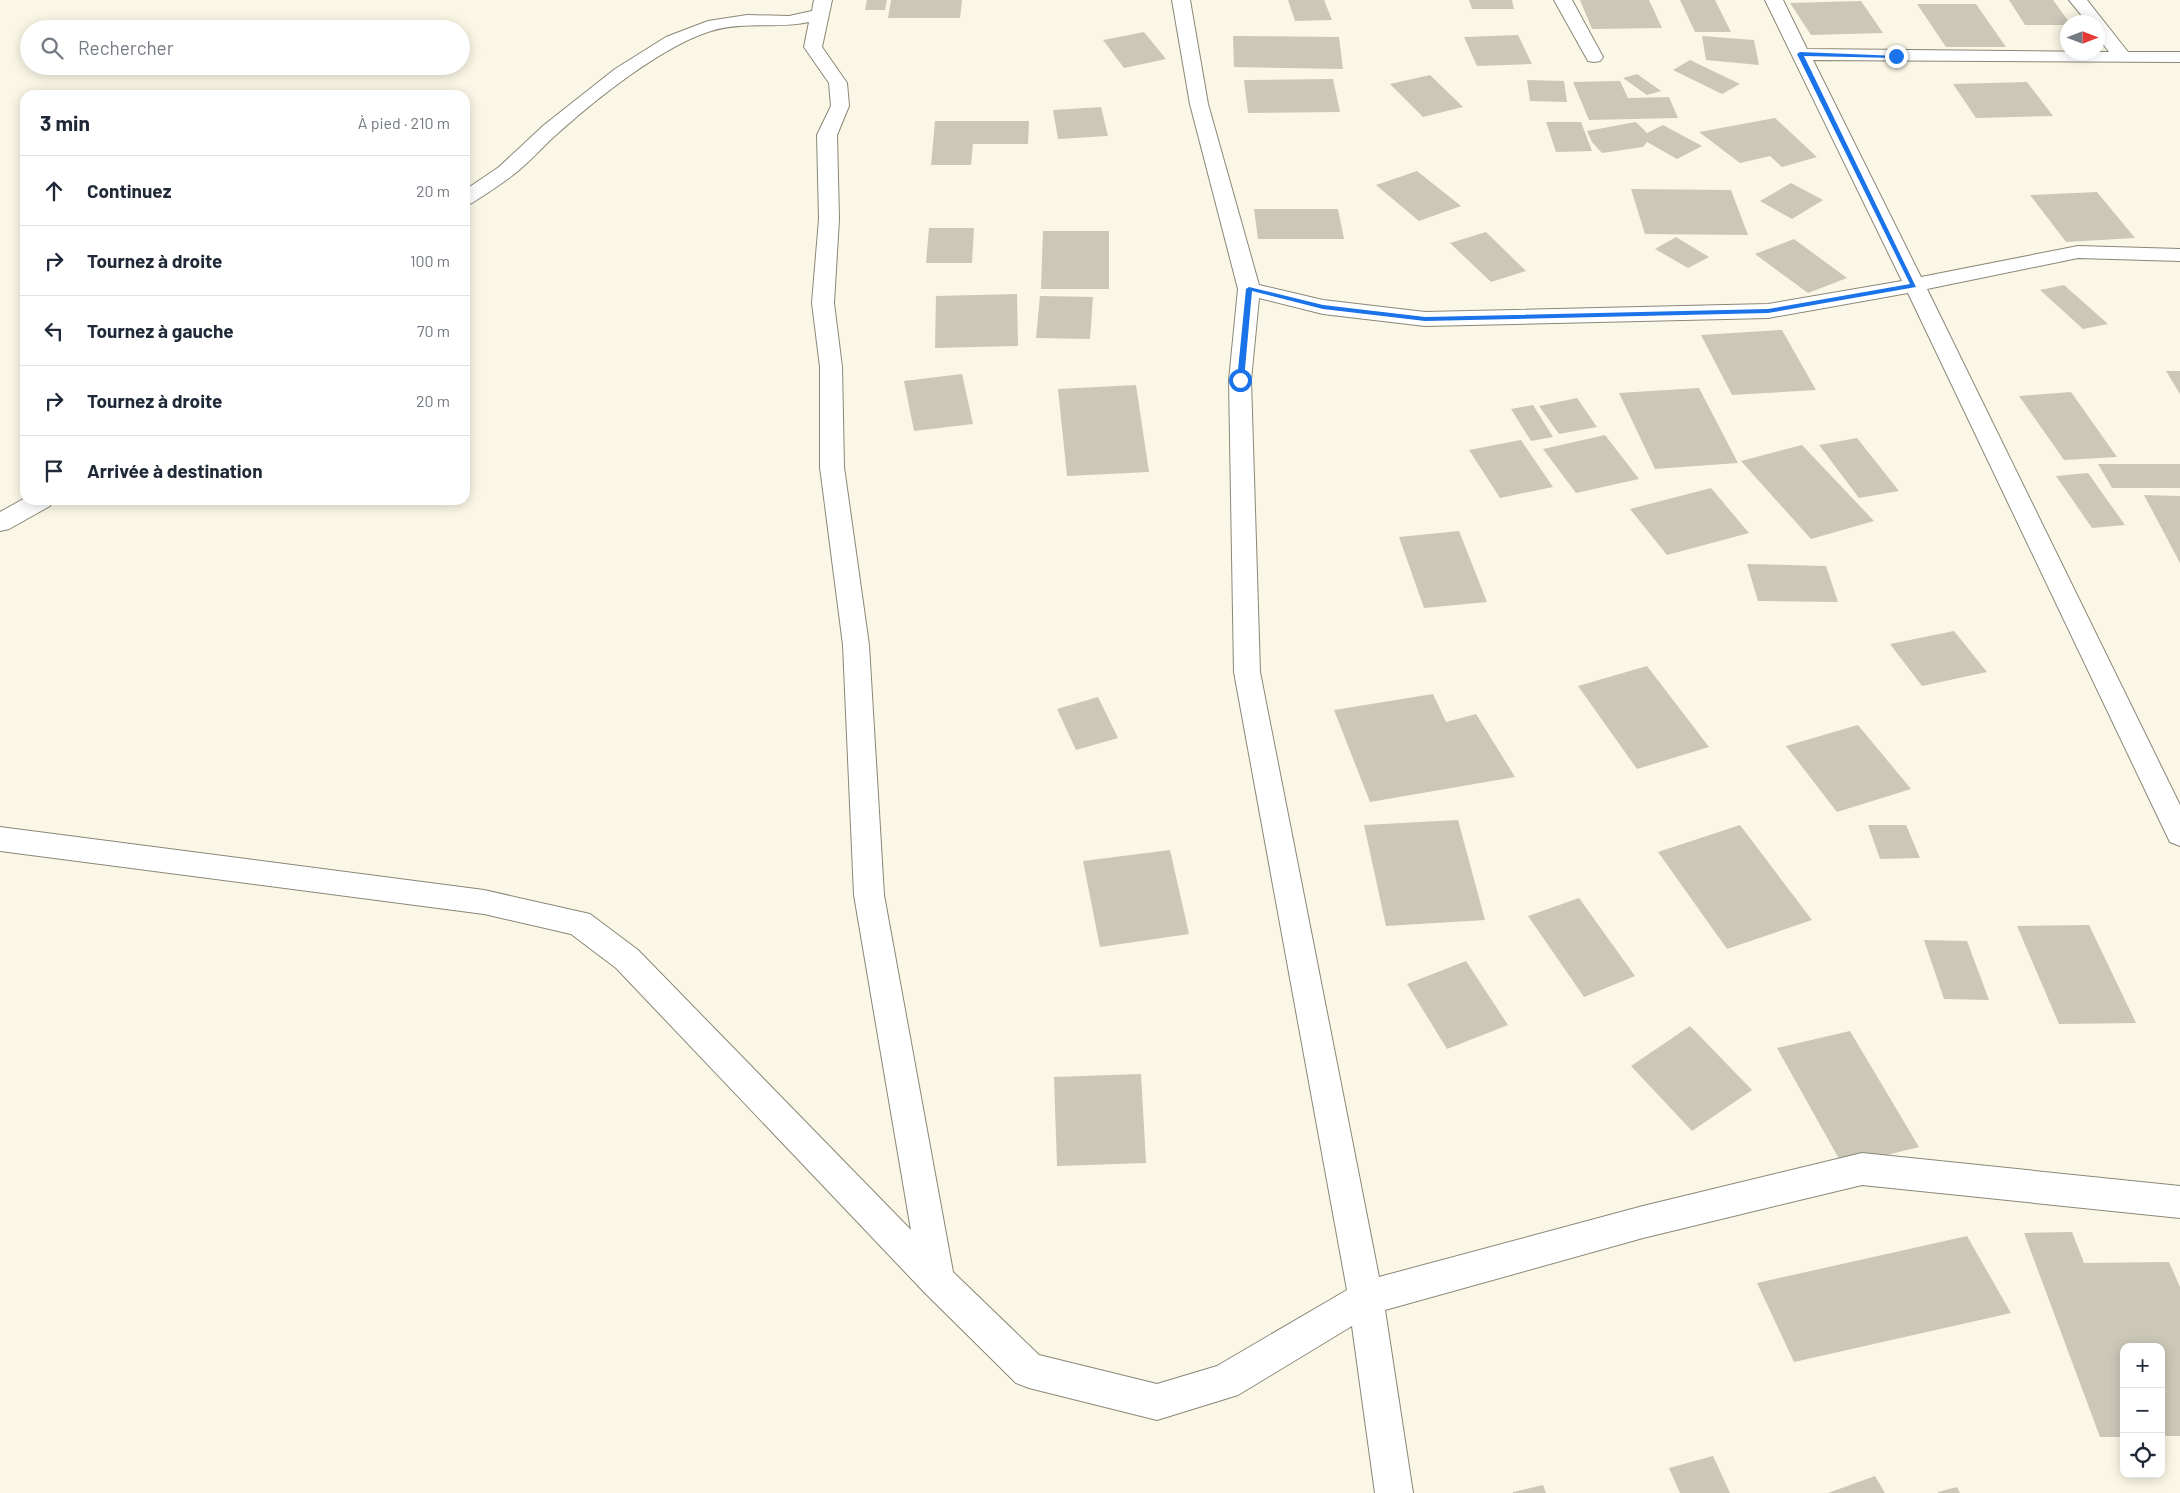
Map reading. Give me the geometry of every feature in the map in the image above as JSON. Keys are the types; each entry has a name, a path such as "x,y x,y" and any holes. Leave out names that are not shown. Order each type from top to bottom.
{"street":[{"path":"1180,0 1199,104 1249,289 1240,380 1247,672 1366,1298 1394,1493"},
{"path":"1563,0 1594,58"},
{"path":"1774,0 2180,834"},
{"path":"2078,0 2090,15"},
{"path":"470,195 506,171 551,129 622,73 672,41 708,26 747,20 789,21 821,8"},
{"path":"821,8 813,47 838,83 840,106 827,134 829,219 823,303 831,367 832,467 856,645 869,895 937,1281"},
{"path":"2105,34 2123,58"},
{"path":"1800,54 2180,57"},
{"path":"1249,289 1323,307 1425,319 1768,311 1914,285 2078,252 2180,256"},
{"path":"0,523 32,505"},
{"path":"0,839 484,902 579,923 627,959 937,1281 1029,1370 1157,1402 1225,1382 1366,1298 1643,1222 1862,1169 2180,1202"}],"building":[{"path":"867,0 887,0 885,10 865,10"},
{"path":"891,0 962,0 960,18 888,18"},
{"path":"1288,0 1324,0 1332,20 1295,21"},
{"path":"1469,0 1512,0 1514,9 1472,9"},
{"path":"1580,0 1649,0 1662,28 1592,29"},
{"path":"1680,0 1715,0 1731,32 1695,32"},
{"path":"2009,0 2053,0 2064,15 2060,15 2060,25 2025,25"},
{"path":"1861,1 1883,33 1811,35 1790,3"},
{"path":"1917,4 1976,4 2006,47 1946,47"},
{"path":"1144,32 1166,59 1124,68 1103,40"},
{"path":"1518,35 1532,64 1477,66 1464,37"},
{"path":"1233,36 1339,37 1343,69 1234,67"},
{"path":"1702,36 1754,40 1759,65 1706,60"},
{"path":"1690,60 1740,84 1722,94 1673,70"},
{"path":"1637,74 1661,91 1647,95 1623,78"},
{"path":"1430,75 1463,107 1423,117 1390,84"},
{"path":"1333,79 1340,112 1248,113 1244,80"},
{"path":"1527,80 1564,81 1567,102 1530,101"},
{"path":"1620,81 1628,98 1669,97 1678,118 1589,120 1573,82"},
{"path":"2027,82 2053,116 1976,118 1953,84"},
{"path":"1101,107 1108,136 1058,139 1053,110"},
{"path":"1775,118 1817,157 1782,167 1770,156 1740,163 1699,132"},
{"path":"935,121 1029,121 1028,144 973,144 971,165 931,165"},
{"path":"1546,122 1581,122 1592,151 1556,152"},
{"path":"1636,122 1647,133 1663,125 1702,146 1677,159 1647,142 1643,147 1602,153 1592,142 1587,131"},
{"path":"1417,171 1461,206 1419,221 1376,185"},
{"path":"1791,183 1823,200 1792,219 1760,201"},
{"path":"1631,189 1731,190 1748,235 1645,234"},
{"path":"2097,192 2135,238 2066,242 2030,195"},
{"path":"1254,209 1338,209 1344,239 1258,239"},
{"path":"929,228 974,228 972,263 926,263"},
{"path":"1043,231 1109,231 1109,289 1041,289"},
{"path":"1486,232 1526,271 1491,282 1450,243"},
{"path":"1676,237 1709,257 1688,268 1655,249"},
{"path":"1794,239 1847,278 1808,293 1755,254"},
{"path":"2064,285 2108,324 2083,329 2040,290"},
{"path":"1017,294 1018,346 935,348 936,296"},
{"path":"1040,296 1093,297 1090,339 1036,338"},
{"path":"1782,330 1816,390 1732,395 1701,335"},
{"path":"2166,371 2180,371 2180,394"},
{"path":"962,374 973,424 914,431 904,381"},
{"path":"1136,385 1149,472 1067,476 1058,389"},
{"path":"1699,388 1738,463 1655,469 1619,393"},
{"path":"2071,392 2117,457 2064,460 2019,396"},
{"path":"1577,398 1597,427 1559,434 1539,406"},
{"path":"1533,405 1553,437 1531,441 1511,409"},
{"path":"1605,435 1639,479 1576,493 1543,449"},
{"path":"1857,438 1899,491 1859,498 1819,445"},
{"path":"1521,440 1553,487 1500,498 1469,450"},
{"path":"1802,445 1874,521 1811,539 1741,461"},
{"path":"2098,464 2180,464 2180,488 2112,488"},
{"path":"2088,473 2125,525 2092,528 2056,476"},
{"path":"1711,488 1749,533 1667,555 1630,509"},
{"path":"2144,495 2180,496 2180,563"},
{"path":"1459,531 1487,602 1424,608 1399,537"},
{"path":"1747,564 1826,566 1838,602 1758,601"},
{"path":"1954,631 1987,672 1922,686 1890,644"},
{"path":"1647,666 1709,747 1637,769 1578,686"},
{"path":"1433,694 1446,722 1476,714 1515,777 1370,802 1334,710"},
{"path":"1098,697 1118,738 1076,750 1057,709"},
{"path":"1858,725 1911,789 1837,812 1786,746"},
{"path":"1458,820 1485,920 1386,926 1364,825"},
{"path":"1740,825 1812,920 1727,949 1658,852"},
{"path":"1868,825 1906,825 1920,858 1880,859"},
{"path":"1170,850 1189,934 1100,947 1083,861"},
{"path":"1579,898 1635,976 1584,997 1528,916"},
{"path":"2089,925 2136,1023 2059,1024 2017,926"},
{"path":"1924,940 1967,941 1989,1000 1944,999"},
{"path":"1466,961 1508,1025 1447,1049 1407,984"},
{"path":"1690,1026 1752,1090 1692,1131 1631,1066"},
{"path":"1850,1031 1919,1147 1843,1166 1777,1048"},
{"path":"1141,1074 1146,1163 1057,1166 1054,1077"},
{"path":"2072,1232 2084,1263 2169,1262 2180,1287 2180,1436 2165,1436 2165,1343 2120,1343 2120,1437 2100,1437 2024,1233"},
{"path":"1967,1236 2011,1313 1794,1362 1757,1283"},
{"path":"1713,1456 1730,1493 1680,1493 1669,1468"},
{"path":"1875,1476 1885,1493 1828,1493"},
{"path":"1543,1485 1546,1493 1513,1493 1513,1492"},
{"path":"1957,1487 1960,1493 1938,1493 1938,1492"}],"route":[{"path":"1240,380 1249,289 1323,307 1425,319 1768,311 1914,285 1800,54 1896,56"}]}
